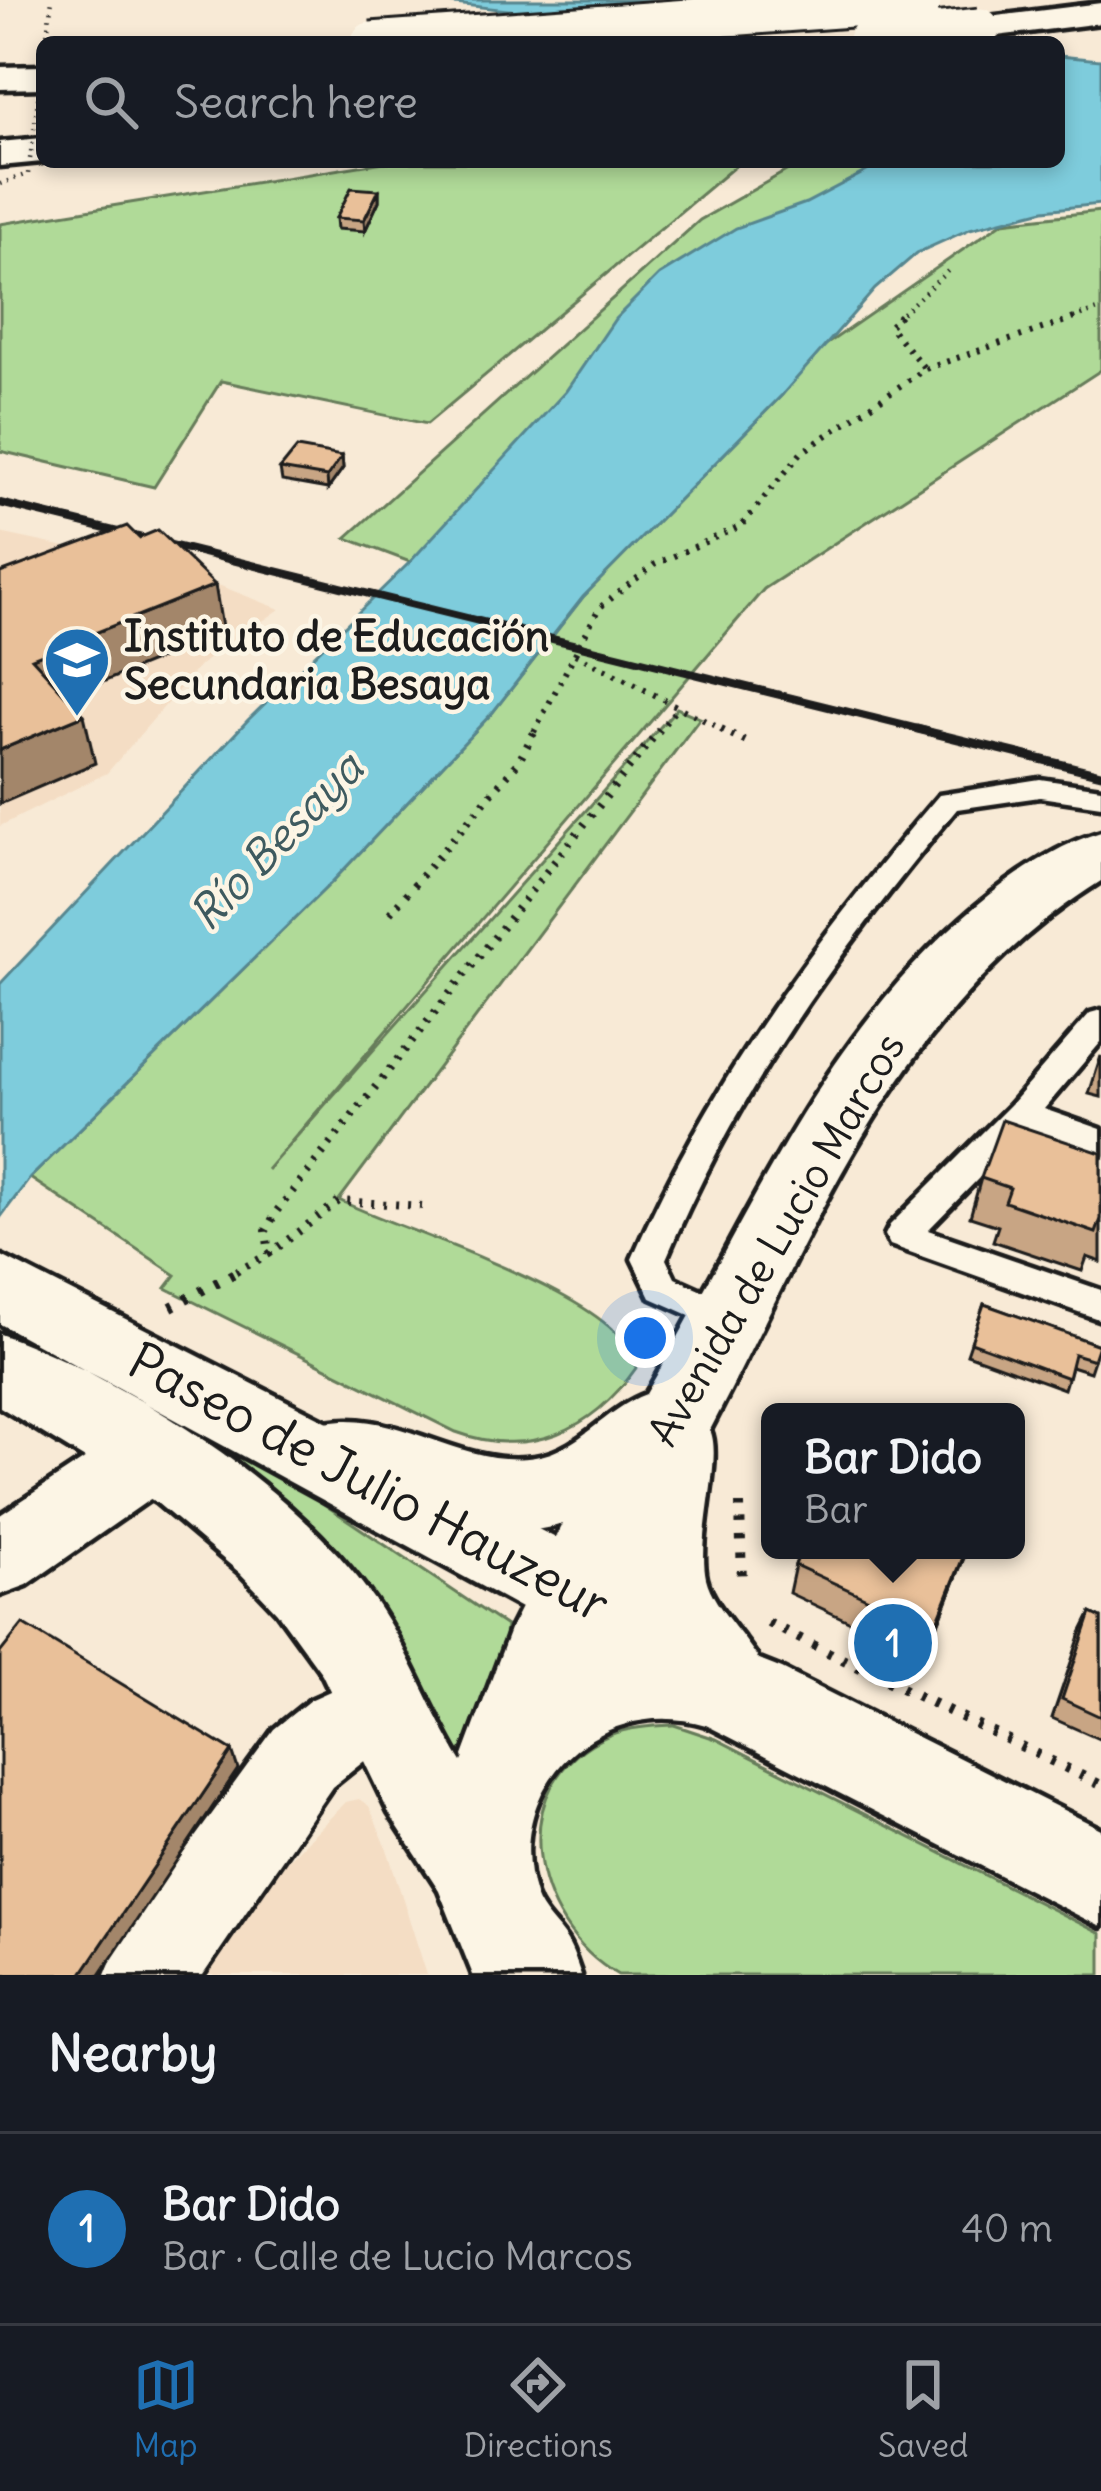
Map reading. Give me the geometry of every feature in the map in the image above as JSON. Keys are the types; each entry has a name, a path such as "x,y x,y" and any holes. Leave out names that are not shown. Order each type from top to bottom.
{"main road":[{"path":"453,36 932,1"},
{"path":"619,36 932,1"},
{"path":"907,36 1101,13"},
{"path":"946,36 980,28"},
{"path":"0,42 36,43"},
{"path":"0,78 36,74"},
{"path":"0,112 36,111"},
{"path":"0,154 36,151"},
{"name":"Avenida de Lucio Marcos","path":"483,1872 487,1821 544,1650 572,1590 689,1394 878,1048 929,985 988,927 1062,873 1101,853"},
{"path":"0,1287 84,1354"},
{"name":"Paseo de Julio Hauzeur","path":"84,1354 297,1446 627,1619 728,1648"},
{"name":"Paseo de Julio Hauzeur","path":"84,1354 153,1454 232,1511 306,1583 342,1628 423,1784 483,1872"},
{"path":"297,1446 409,1465 480,1492 555,1493 592,1478 689,1394"},
{"path":"689,1394 663,1497 661,1548 677,1617 1101,1880"},
{"path":"508,1759 574,1693 728,1648"},
{"path":"483,1872 500,1936 532,1975"}],"street":[{"path":"0,1559 153,1454"},
{"path":"150,1975 303,1758 339,1729 386,1706"}],"lane":[{"path":"728,1317 663,1288 651,1271 650,1255 781,1018 863,900 949,801 1040,788 1101,797"},
{"path":"1101,1021 1022,1114 902,1235 1101,1305"},
{"path":"1022,1114 1101,1142"}],"path":[{"path":"45,36 52,0"},
{"path":"0,184 28,174 36,116"},
{"path":"925,369 889,326 950,269"},
{"path":"390,914 520,761 599,608 613,596 654,565 741,526 801,453 925,369 1101,309"},
{"path":"575,654 753,746"},
{"path":"269,1254 266,1232 276,1212 677,708"},
{"path":"84,1354 176,1309 269,1254 339,1201 422,1207"},
{"path":"740,1490 728,1648 1101,1785"}],"shaded area":[{"name":"Instituto de Educación Secundaria Besaya","path":"0,533 187,573 280,609 200,665 107,773 0,826"},
{"path":"359,1799 369,1806 386,1846 427,1975 194,1975 266,1882 346,1802"}],"green space":[{"path":"347,168 733,168 427,424 221,381 154,487 0,451 0,224"},
{"path":"791,168 875,168 669,298 410,562 346,538 700,220"},
{"path":"1101,211 1101,370 764,589 267,1170 677,708 700,718 339,1200 508,1269 596,1316 624,1342 636,1368 600,1408 557,1434 533,1440 483,1440 456,1432 166,1288 176,1275 30,1178 333,881 493,712 583,597 782,395 814,353 1003,222"},
{"path":"135,1397 240,1448 506,1626 502,1664 451,1772"},
{"path":"674,1725 716,1739 1101,1934 1101,1975 618,1975 588,1952 564,1923 548,1889 540,1854 541,1818 552,1785 574,1757 617,1732"}],"water":[{"path":"419,0 656,0 730,10 587,19"},
{"name":"Río Besaya","path":"1065,57 1101,60 1101,204 1044,210 970,229 917,253 875,289 782,395 583,597 493,712 333,881 30,1178 0,1218 0,984 248,720 410,562 566,391 615,319 659,275 736,228 806,203 873,168 1065,168"}],"pier":[{"path":"821,20 902,36 628,36 615,30"}],"building":[{"path":"351,188 379,190 364,220 336,218"},
{"path":"297,448 342,456 327,477 280,469"},
{"path":"127,526 139,538 158,530 215,585 32,658 84,715 0,750 0,573"},
{"path":"1002,1120 1101,1153 1101,1219 1096,1233 1005,1202 1010,1188 981,1178"},
{"path":"984,1304 1099,1345 1094,1360 1074,1354 1068,1378 971,1342"},
{"path":"797,1559 962,1559 934,1629 795,1565"},
{"path":"1091,1613 1101,1618 1101,1717 1062,1699"},
{"path":"23,1624 232,1751 81,1975 0,1975 0,1653"}],"railway":[{"path":"0,503 930,732"},
{"path":"917,729 1101,774"}],"place":[{"name":"Instituto de Educación Secundaria Besaya","path":"77,719"},
{"name":"Bar Dido","path":"893,1643"}]}
